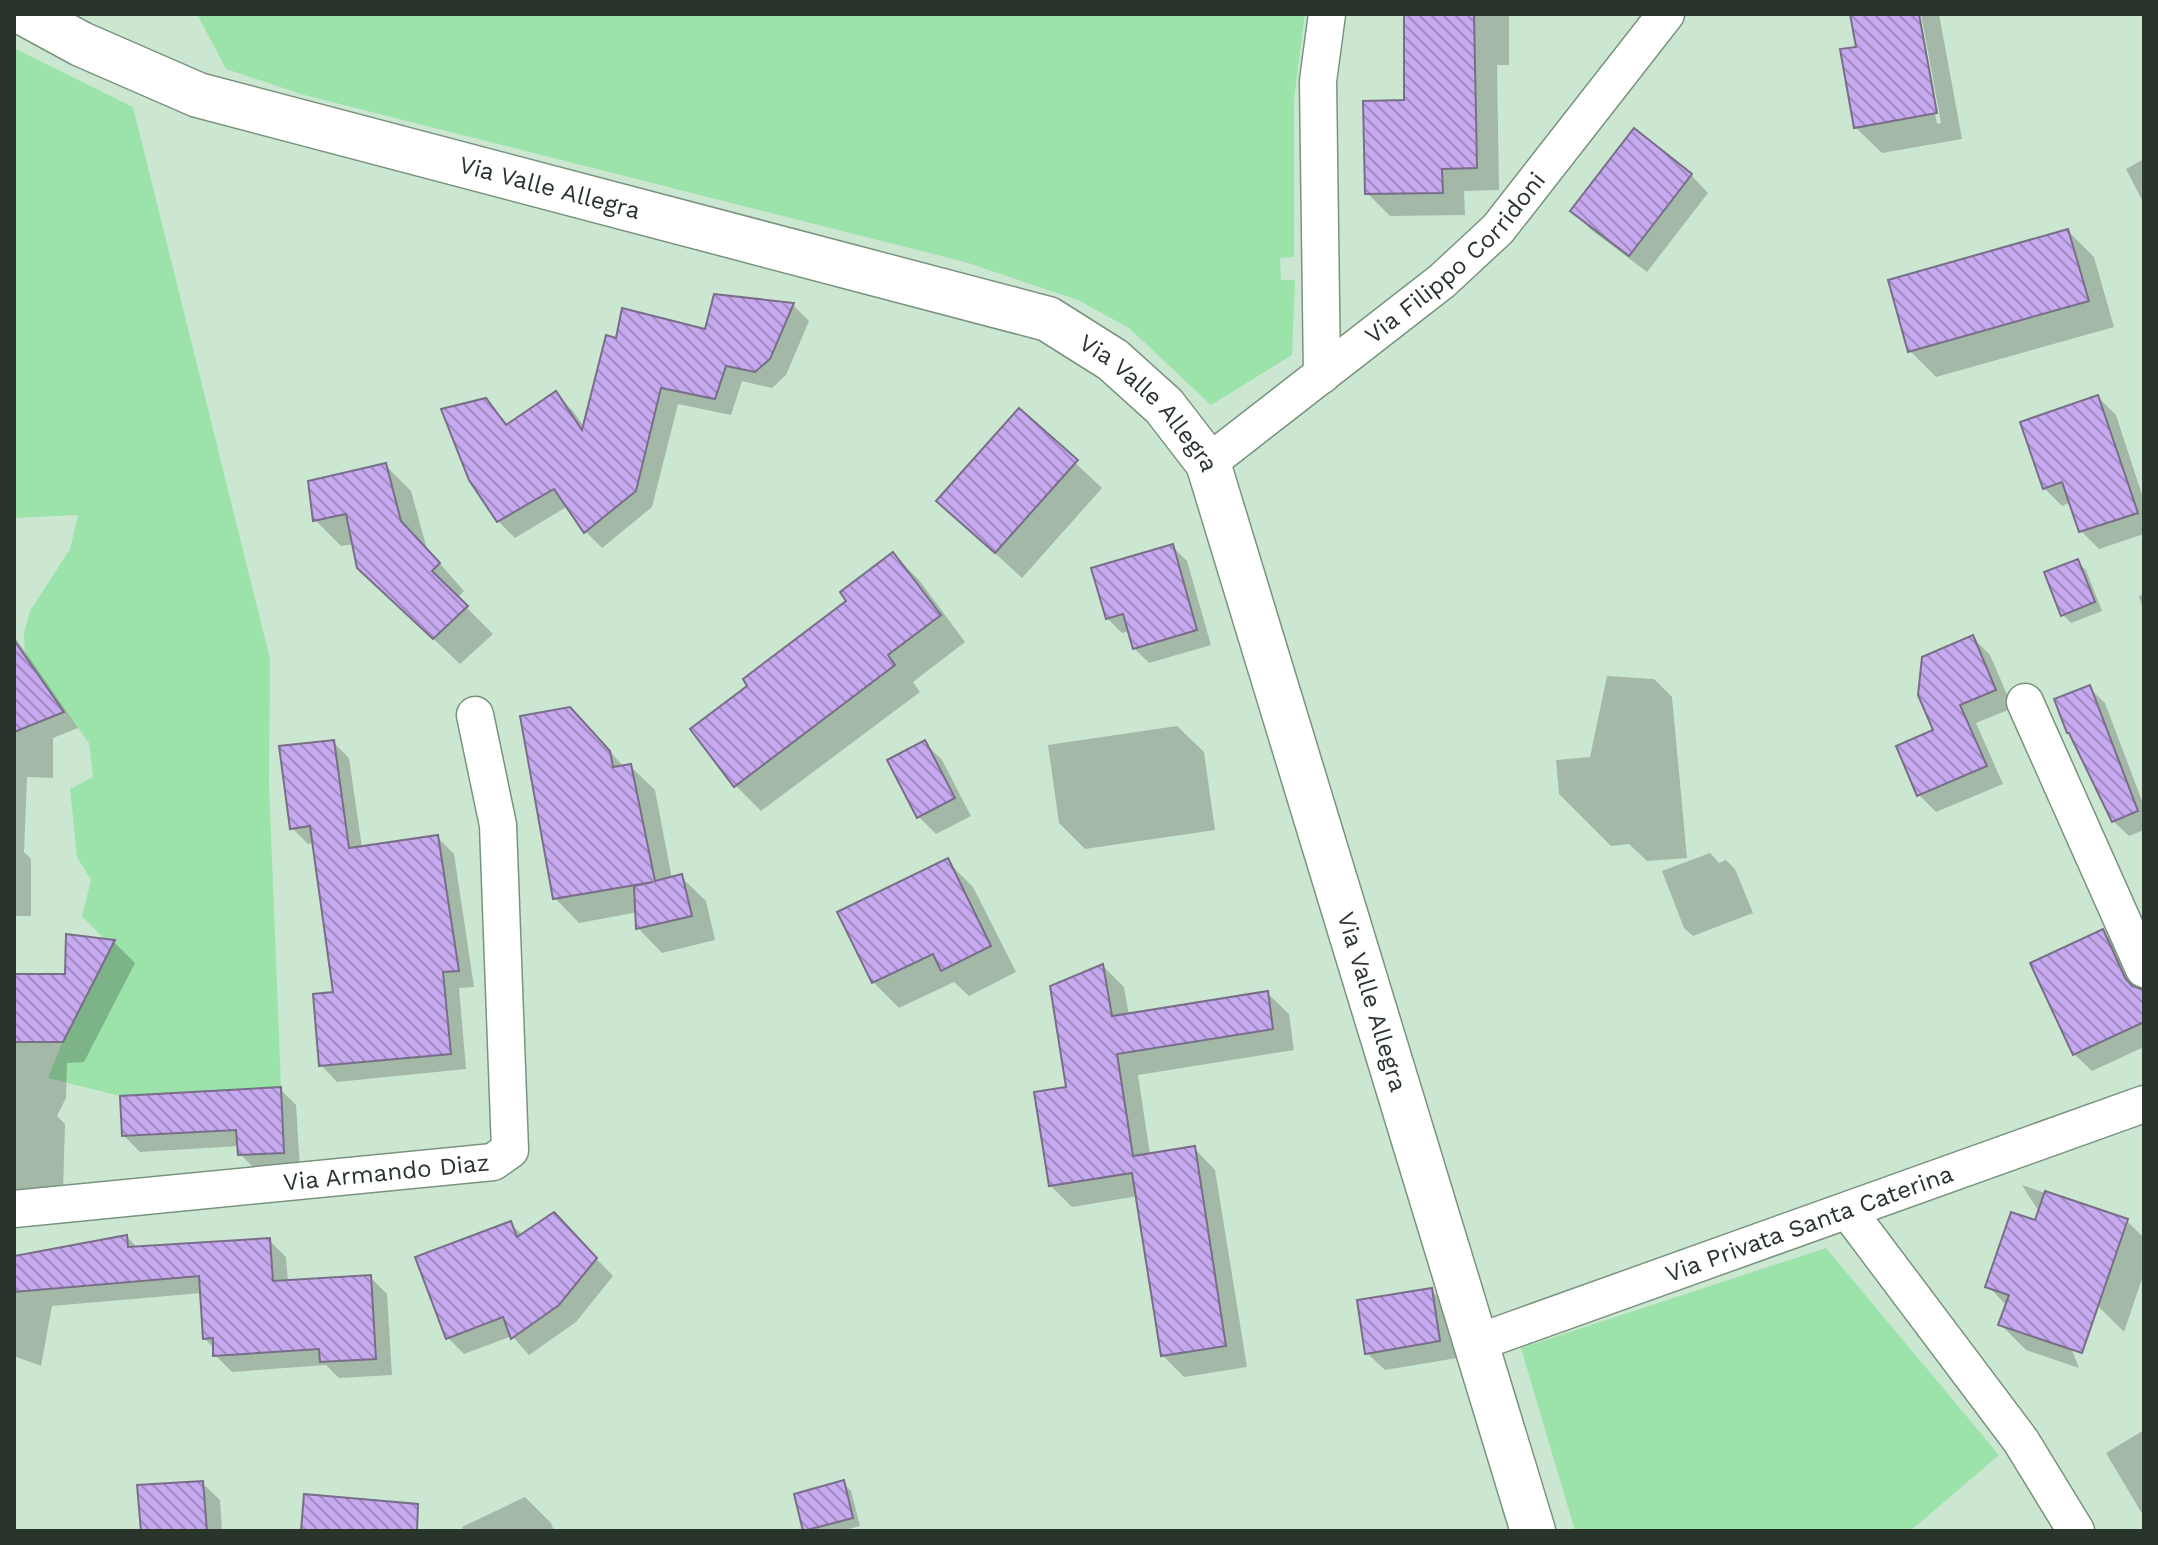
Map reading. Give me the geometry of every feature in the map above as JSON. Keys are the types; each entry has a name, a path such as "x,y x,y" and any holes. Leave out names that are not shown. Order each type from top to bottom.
{"main road":[{"name":"Via Valle Allegra","path":"26,14 81,44 198,95 1048,319 1113,360 1164,406 1208,463 1533,1531"}],"street":[{"path":"1322,375 1318,81 1327,14"},
{"name":"Via Filippo Corridoni","path":"1208,463 1442,281 1498,229 1666,14"},
{"path":"2025,702 2144,969"},
{"name":"Via Armando Diaz","path":"14,1209 493,1162 510,1150 498,825 475,715"},
{"name":"Via Privata Santa Caterina","path":"1476,1343 2144,1104"},
{"path":"1848,1211 2021,1441 2076,1531"}],"green space":[{"path":"197,14 1305,14 1294,99 1294,257 1280,258 1281,280 1295,280 1292,355 1211,405 1129,328 1078,300 965,262 304,95 226,69"},
{"path":"14,48 133,107 270,659 269,784 281,1087 120,1096 48,1078 104,939 82,916 91,880 77,857 70,789 93,777 89,743 25,656 24,633 30,611 70,549 78,515 14,518"},
{"path":"1826,1248 1999,1455 1910,1531 1575,1531 1521,1348"}],"building":[{"path":"1404,14 1474,14 1477,168 1442,169 1443,193 1365,194 1363,101 1404,100"},
{"path":"1850,14 1919,14 1937,113 1854,128 1840,49 1856,47"},
{"path":"1634,128 1692,174 1629,256 1570,211"},
{"path":"2068,229 2089,301 1908,352 1888,280"},
{"path":"714,294 794,303 770,359 755,372 726,366 715,399 661,388 636,491 584,533 554,489 497,522 469,480 441,409 486,398 506,425 556,391 582,430 606,335 616,338 622,308 705,329"},
{"path":"2098,395 2138,513 2079,532 2062,482 2043,489 2020,422"},
{"path":"1019,408 1078,460 995,553 936,501"},
{"path":"386,463 401,521 440,563 432,571 468,606 433,639 357,568 346,514 313,521 308,481"},
{"path":"1173,544 1197,630 1133,649 1123,614 1106,619 1091,568"},
{"path":"893,552 941,615 888,655 895,665 734,787 690,729 747,686 743,679 846,601 840,592"},
{"path":"2078,559 2095,602 2061,616 2044,572"},
{"path":"1973,635 1996,690 1960,705 1987,766 1917,796 1896,746 1933,730 1918,695 1922,657"},
{"path":"14,640 64,712 14,732"},
{"path":"2090,685 2138,811 2112,822 2067,733 2054,699"},
{"path":"570,707 610,751 613,767 631,764 655,881 682,874 692,916 636,929 634,886 653,882 553,899 520,716"},
{"path":"334,740 349,848 438,835 459,971 443,972 451,1054 319,1066 313,994 333,992 310,826 290,829 279,746"},
{"path":"925,740 955,798 917,818 887,760"},
{"path":"948,858 991,946 941,971 933,954 872,983 837,912"},
{"path":"2103,929 2125,978 2132,986 2144,990 2144,1022 2073,1055 2030,963"},
{"path":"66,934 115,940 63,1042 14,1042 14,974 65,974"},
{"path":"1103,964 1112,1016 1268,991 1273,1029 1117,1054 1133,1156 1195,1146 1226,1346 1161,1356 1132,1173 1049,1186 1034,1092 1066,1087 1050,986"},
{"path":"281,1087 284,1153 238,1155 236,1130 122,1136 120,1096"},
{"path":"2045,1191 2128,1219 2082,1353 1998,1325 2009,1295 1985,1287 2011,1212 2035,1220"},
{"path":"554,1212 597,1258 559,1305 511,1339 503,1317 446,1339 415,1257 511,1221 517,1237"},
{"path":"127,1235 128,1247 270,1238 273,1281 371,1275 376,1359 320,1362 319,1349 213,1356 213,1338 203,1339 199,1276 14,1292 14,1256"},
{"path":"1432,1288 1440,1341 1365,1354 1357,1300"},
{"path":"844,1480 853,1518 803,1531 794,1494"},
{"path":"203,1481 207,1531 141,1531 137,1485"},
{"path":"304,1494 418,1504 417,1531 301,1531"}]}
